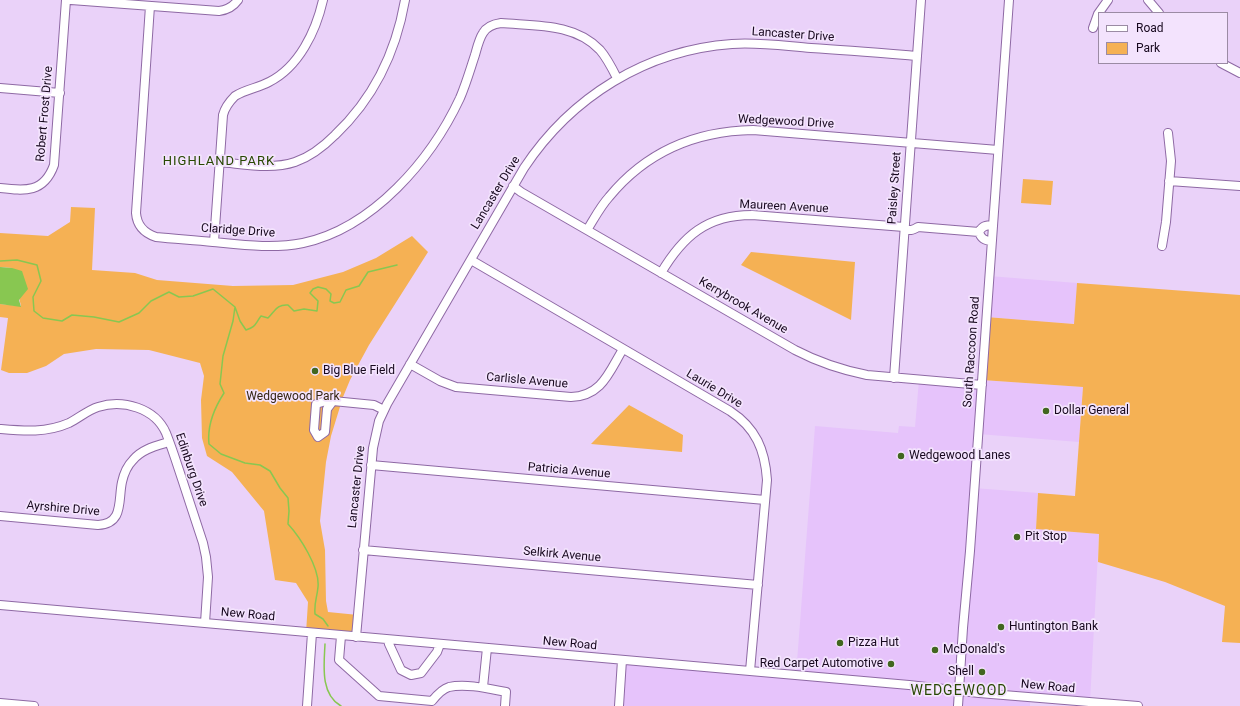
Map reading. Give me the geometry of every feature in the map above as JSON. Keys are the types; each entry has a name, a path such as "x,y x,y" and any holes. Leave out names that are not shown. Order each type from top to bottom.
{"street":[{"name":"Robert Frost Drive","path":"0,188 21,190 29,189 40,184 52,170 55,160 66,0"},
{"path":"71,0 219,11 228,9 238,0"},
{"path":"214,242 223,115 227,104 239,94 265,85 277,78 291,65 311,35 320,13 323,0"},
{"path":"219,162 271,166 283,165 295,162 307,156 330,140 358,110 380,77 396,40 405,0"},
{"name":"Paisley Street","path":"894,378 921,0"},
{"name":"South Raccoon Road","path":"958,706 1009,0"},
{"path":"1099,12 1108,0"},
{"path":"1148,0 1158,12"},
{"name":"Claridge Drive","path":"150,6 136,197 136,218 142,229 150,235 156,237 266,246 286,246 303,243 337,232 355,222 390,194 423,158 452,112 464,87 482,33 490,26 501,23 561,28 576,33 588,39 600,50 606,57 618,78"},
{"path":"1093,28 1098,14"},
{"name":"Lancaster Drive","path":"356,637 371,465 375,435 384,410 513,186 531,158 552,131 580,104 618,78 674,54 701,48 732,44 766,44 917,56"},
{"path":"1223,64 1240,73"},
{"path":"0,88 60,93"},
{"name":"Wedgewood Drive","path":"587,230 609,197 623,181 636,170 668,149 701,136 724,132 753,130 998,150"},
{"path":"1162,246 1166,222 1171,156 1168,133"},
{"path":"1169,181 1240,186"},
{"name":"Kerrybrook Avenue","path":"513,186 660,273 795,350 826,365 867,375 982,385"},
{"name":"Maureen Avenue","path":"660,273 670,257 689,236 710,223 731,217 752,215 904,227 906,230 910,231 918,227 979,232"},
{"path":"992,241 985,240 980,236 979,232 984,226 993,225"},
{"name":"Laurie Drive","path":"471,260 730,411 744,422 755,435 763,454 767,480 750,672"},
{"name":"Carlisle Avenue","path":"410,364 440,381 456,387 578,397 593,392 601,384 622,349"},
{"path":"333,401 374,405 384,410"},
{"name":"Edinburg Drive","path":"0,428 29,431 50,429 109,404 121,404 139,408 152,416 164,429 203,543 208,577 205,623"},
{"name":"Ayrshire Drive","path":"0,516 98,525 107,524 117,516 122,480 127,467 133,459 145,450 169,442"},
{"name":"Patricia Avenue","path":"371,465 765,500"},
{"name":"Selkirk Avenue","path":"363,550 758,585"},
{"name":"New Road","path":"0,605 1138,706"},
{"path":"306,706 312,633"},
{"path":"341,636 339,660 379,696 431,704 439,693 448,688 483,687 506,692 505,706"},
{"path":"388,640 401,670 411,675 421,673 437,652 440,644"},
{"path":"483,687 487,648"},
{"path":"619,706 622,660"},
{"path":"0,703 34,706"}],"shaded area":[{"path":"0,267 22,271 28,289 19,300 21,307 0,304"},
{"path":"989,276 1077,283 1075,324 986,317"},
{"path":"919,380 981,385 982,380 1083,387 1079,442 978,434 974,488 1038,493 1036,529 1099,534 1090,702 1030,697 1030,706 619,706 622,660 796,675 815,426 898,433 899,426 915,427"}],"green space":[{"path":"1023,179 1053,181 1051,205 1021,203"},
{"name":"Wedgewood Park","path":"71,207 95,208 92,270 135,273 157,280 233,286 293,285 343,272 376,258 412,236 428,252 369,345 350,380 331,436 326,462 320,521 325,550 326,601 328,612 358,615 356,637 306,633 308,602 296,583 275,580 264,511 232,472 207,456 202,438 201,400 204,376 200,363 149,350 96,349 64,354 46,366 27,373 9,373 1,370 8,318 0,317 0,304 21,306 12,268 0,267 0,233 48,236 70,222"},
{"path":"751,252 855,262 851,320 741,265"},
{"path":"1077,283 1240,295 1240,643 1222,642 1225,606 1165,582 1098,562 1099,534 1036,529 1038,493 1075,496 1083,387 982,380 986,317 1074,324"},
{"path":"629,405 683,435 682,452 591,444"}],"waterway":[{"path":"0,261 17,260 37,265 41,281 33,297 34,311 43,318 62,321 72,315 94,317 119,322 139,313 151,301 169,292 179,297 193,296 213,289 235,307 233,321 223,356 220,384 224,393 212,417 209,430 209,444 221,454 245,463 260,465 270,471 288,498 288,524 298,537 313,562 318,579 315,614 323,619 328,626"},
{"path":"235,307 240,321 246,330 254,326 261,316 268,318 276,308 284,305 288,305 294,311 304,309 317,311 318,301 310,293 313,289 318,287 326,289 331,294 330,301 334,303 340,302 346,290 359,286 368,272 397,265"},
{"path":"325,644 324,670 326,687 334,701 341,706"}],"place":[{"name":"Big Blue Field","path":"315,371"},
{"name":"Dollar General","path":"1046,411"},
{"name":"Wedgewood Lanes","path":"901,456"},
{"name":"Pit Stop","path":"1017,537"},
{"name":"Huntington Bank","path":"1001,627"},
{"name":"Pizza Hut","path":"840,643"},
{"name":"McDonald's","path":"935,650"},
{"name":"Red Carpet Automotive","path":"891,664"},
{"name":"Shell","path":"982,672"}],"district":[{"name":"HIGHLAND PARK","path":"219,162"},
{"name":"WEDGEWOOD","path":"959,691"}]}
